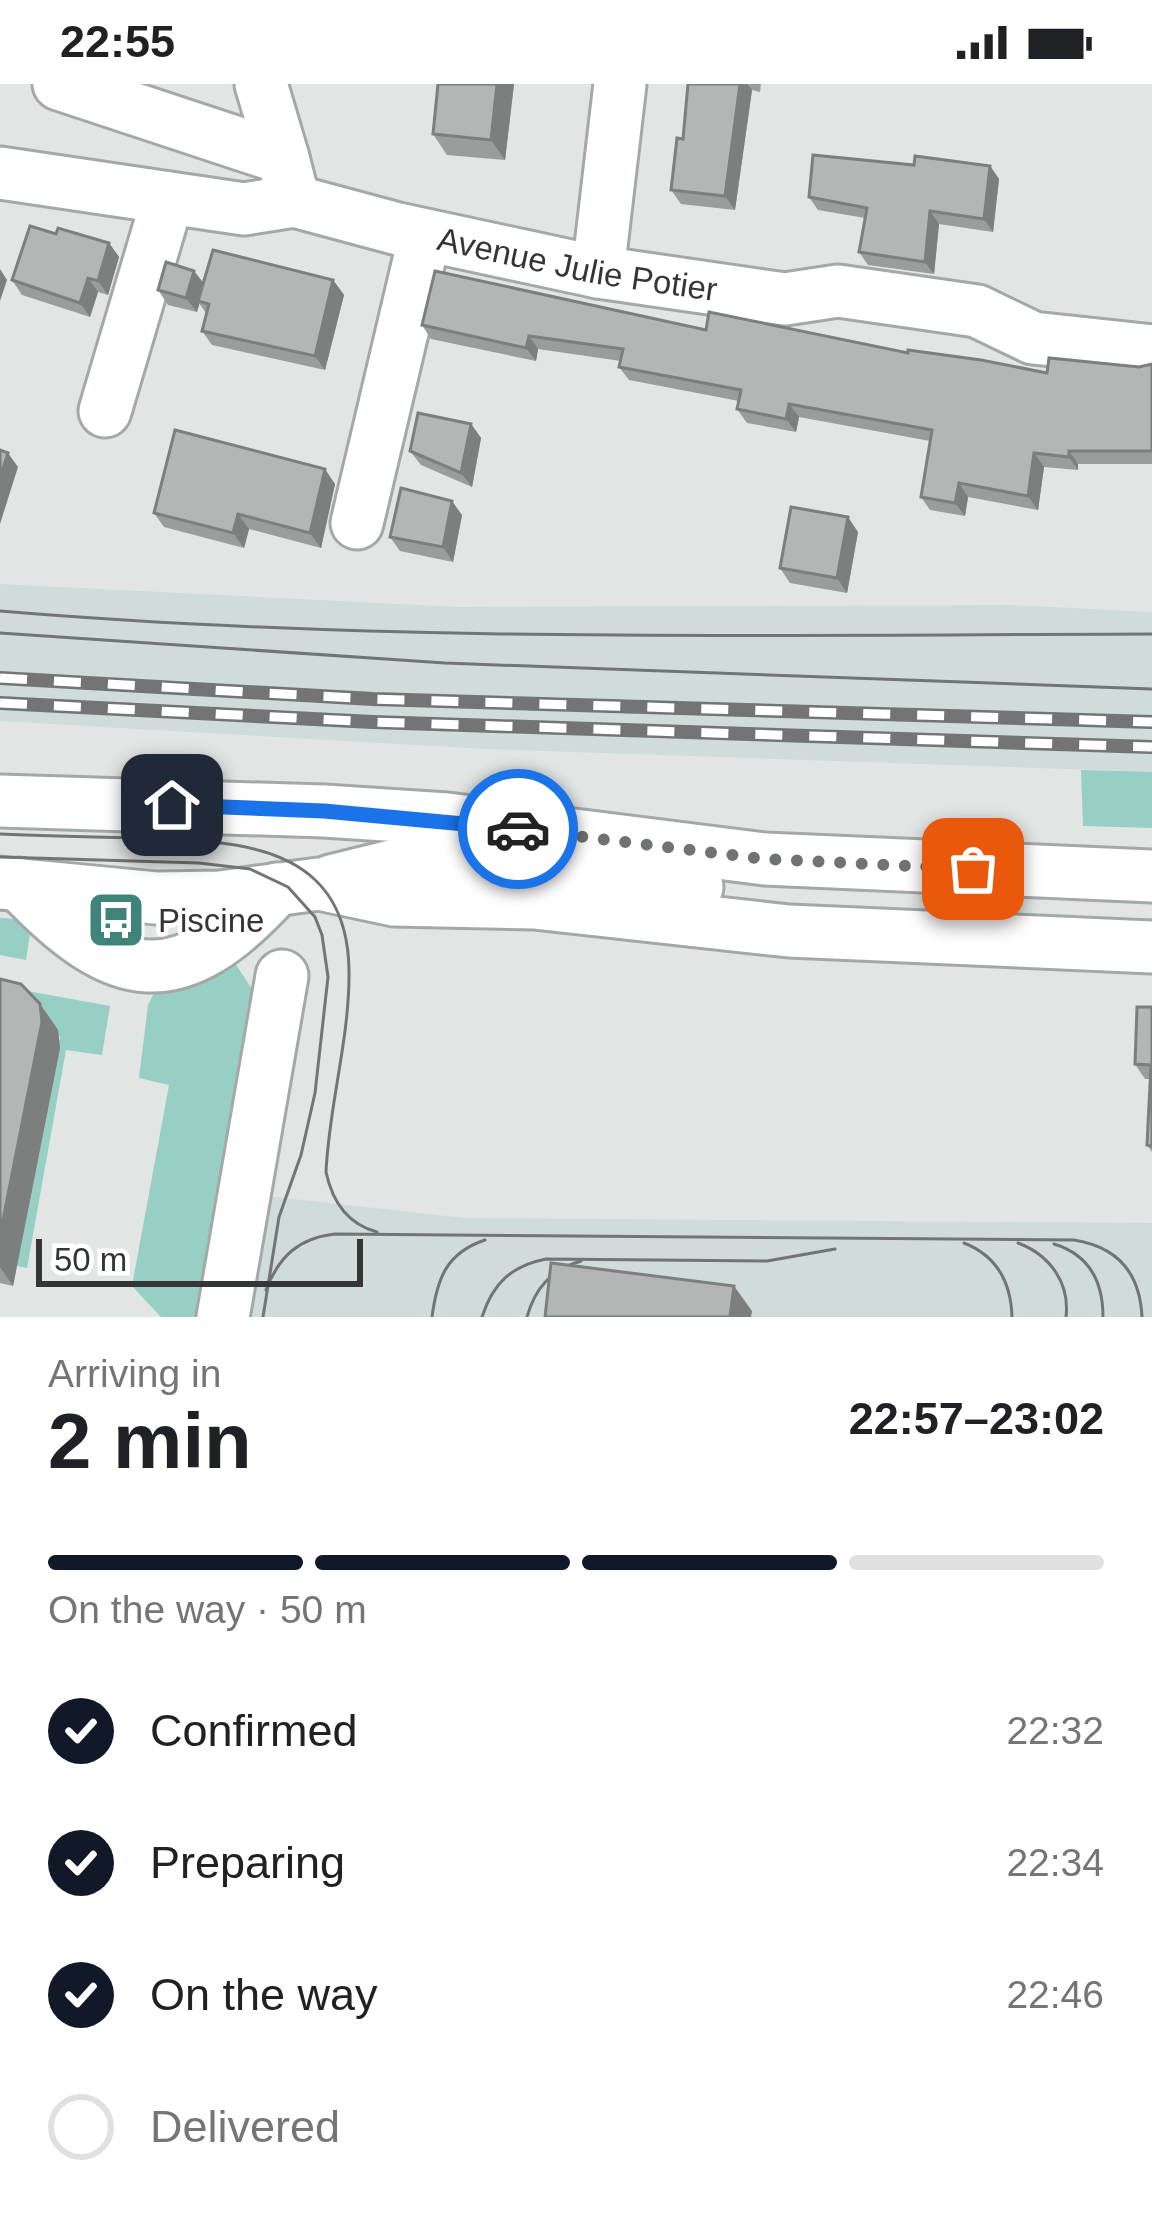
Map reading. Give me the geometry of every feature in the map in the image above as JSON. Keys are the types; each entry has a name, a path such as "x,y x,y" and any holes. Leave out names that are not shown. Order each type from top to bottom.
{"street":[{"path":"59,84 288,180"},
{"path":"261,84 288,180"},
{"path":"598,272 620,84"},
{"name":"Avenue Julie Potier","path":"0,173 244,209 288,180 425,235 598,272 785,299 838,290 977,311 1034,338 1152,351"},
{"path":"106,411 168,198"},
{"path":"357,523 425,235"},
{"path":"0,801 324,811 447,820 765,859 1152,876"},
{"path":"324,811 424,858"},
{"path":"9,884 155,898 220,897 298,886 424,858 829,898 1152,912"},
{"path":"9,884 87,944 143,968 186,962 298,886 394,900 504,901 789,931 1152,946"},
{"path":"223,1317 282,976"}],"shaded area":[{"path":"0,584 458,607 1012,605 1152,612 1152,772 486,749 0,721"},
{"path":"257,1195 464,1218 1152,1223 1152,1317 240,1317"}],"green space":[{"path":"1081,770 1152,772 1152,828 1083,826"},
{"path":"0,918 32,920 26,960 0,955"},
{"path":"229,954 254,992 209,1317 161,1317 132,1286 169,1085 139,1078 148,1005 154,993"},
{"path":"0,986 110,1006 102,1055 66,1050 27,1268 17,1266 60,1037 47,1015"}],"building":[{"path":"438,84 497,84 491,140 433,134"},
{"path":"688,84 740,84 725,196 671,190 677,138 683,139"},
{"path":"813,155 914,165 915,156 990,166 984,219 930,211 925,262 859,252 867,208 809,197"},
{"path":"30,226 56,234 58,228 109,243 98,281 88,278 80,303 12,280"},
{"path":"213,250 333,280 315,356 202,331 209,304 198,301"},
{"path":"166,262 194,271 186,298 158,290"},
{"path":"435,271 706,330 709,312 908,353 1047,373 1049,358 1139,367 1152,364 1152,451 1069,451 1069,457 1034,453 1028,496 959,483 955,503 921,497 932,430 789,404 786,419 737,409 741,390 619,367 623,349 529,336 526,348 422,325"},
{"path":"418,413 471,424 461,473 410,451"},
{"path":"175,430 325,469 310,533 238,514 233,533 154,513"},
{"path":"0,450 8,453 0,478"},
{"path":"401,488 452,501 443,547 390,537"},
{"path":"791,507 848,517 837,578 780,568"},
{"path":"0,979 21,984 40,1004 42,1022 0,1235"},
{"path":"1137,1007 1152,1007 1152,1146 1147,1145 1151,1065 1135,1064"},
{"path":"551,1263 734,1286 730,1317 545,1317"}],"tram line":[{"path":"0,611 432,633 1152,634"},
{"path":"0,633 445,663 1152,689"},
{"path":"0,834 175,839 247,847 307,873 329,896 343,928 349,970 326,1172 342,1210 377,1232"},
{"path":"0,857 250,869 288,887 315,917 328,977 315,1093 301,1155 279,1217 263,1317"},
{"path":"266,1290 277,1267 292,1251 335,1234 1074,1240 1103,1249 1124,1265 1137,1288 1142,1317"},
{"path":"432,1317 437,1291 452,1260 485,1240"},
{"path":"964,1243 985,1255 1000,1272 1012,1317"},
{"path":"1018,1243 1040,1255 1056,1272 1065,1293 1066,1317"},
{"path":"1054,1244 1077,1255 1092,1272 1103,1317"},
{"path":"482,1317 505,1278 546,1259 767,1261 835,1249"},
{"path":"527,1317 546,1282 581,1261"}],"railway":[{"path":"0,678 373,699 1152,722"},
{"path":"0,703 373,722 1152,747"}],"way so far":[{"path":"518,829 765,859 973,869"}],"place":[{"name":"Piscine","path":"116,920"}],"route":[{"path":"172,805 324,811 518,829"}]}
